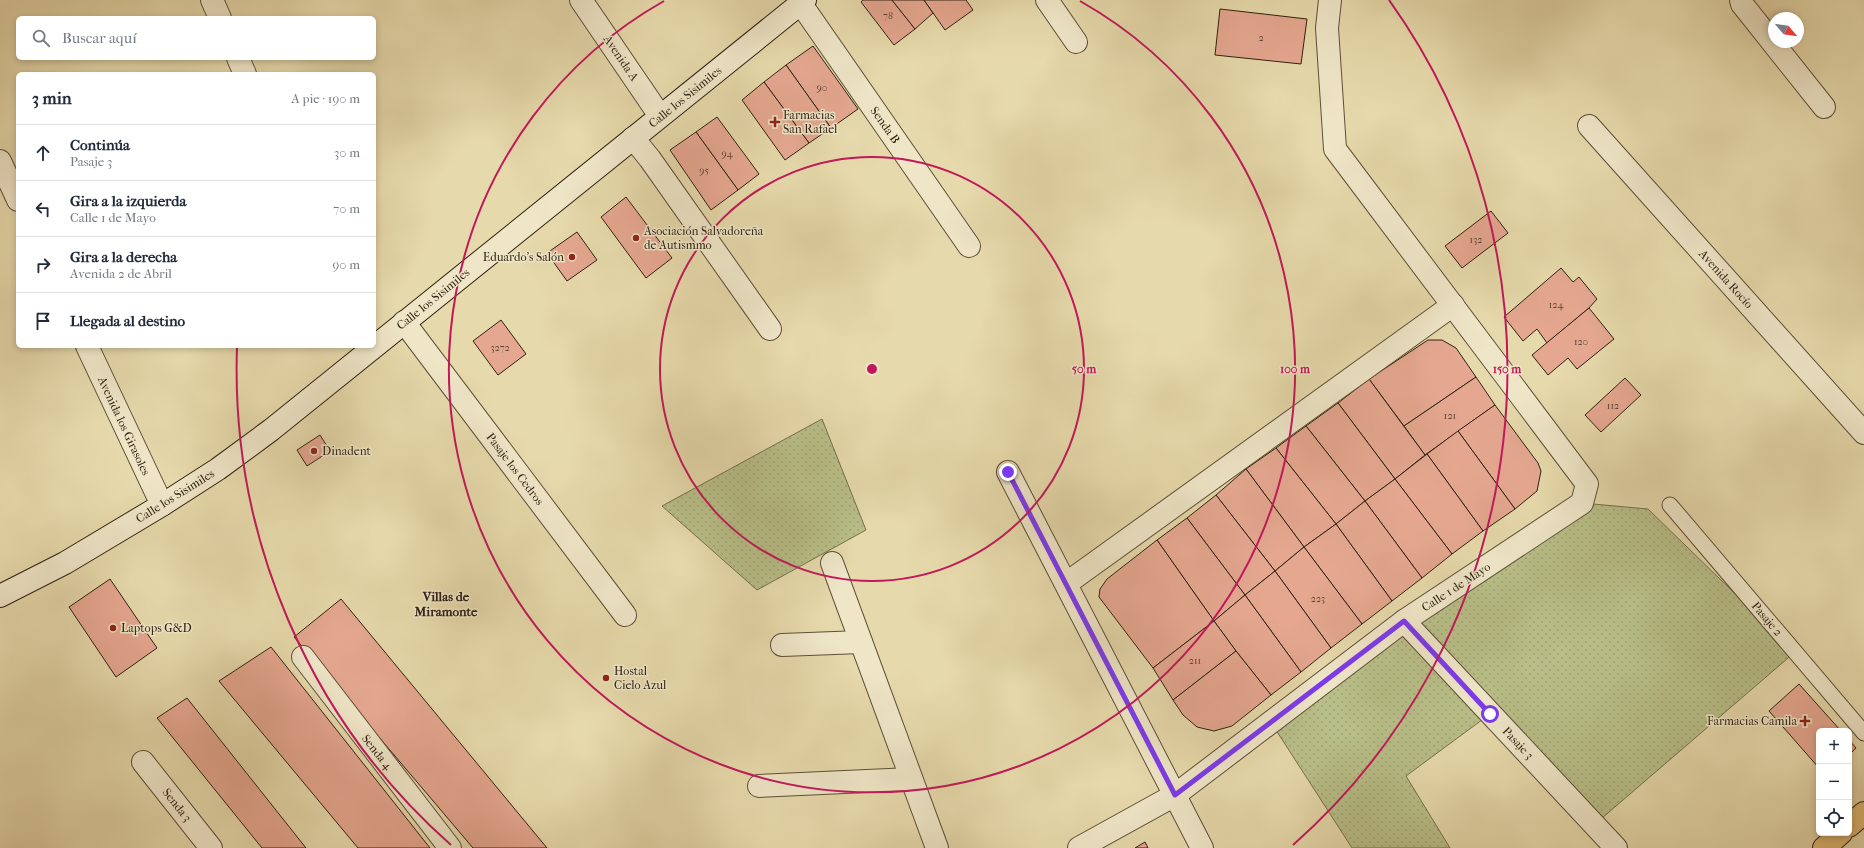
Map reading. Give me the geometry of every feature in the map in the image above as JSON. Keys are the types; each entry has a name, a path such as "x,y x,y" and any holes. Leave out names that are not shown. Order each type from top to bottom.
{"main road":[{"path":"1852,823 1864,813"},
{"path":"1824,848 1838,836"}],"street":[{"path":"212,0 219,16"},
{"name":"Avenida A","path":"581,0 660,116"},
{"path":"1047,0 1076,42"},
{"path":"1067,583 1453,305 1335,150 1327,28 1330,0"},
{"path":"1741,0 1742,4 1824,107"},
{"name":"Calle los Sisimiles","path":"376,343 803,2"},
{"name":"Senda B","path":"803,2 969,246"},
{"path":"239,60 244,72"},
{"name":"Avenida Rocío","path":"1589,126 1864,433"},
{"path":"633,138 650,159 770,328"},
{"path":"0,161 16,196"},
{"name":"Calle 1 de Mayo","path":"1079,848 1175,795 1404,621 1582,503 1587,484 1453,305"},
{"name":"Pasaje los Cedros","path":"404,322 625,615"},
{"name":"Avenida los Girasoles","path":"88,348 162,505"},
{"name":"Calle los Sisimiles","path":"0,596 65,563 162,505 218,469 271,430 370,348"},
{"path":"1008,472 1067,583 1202,848"},
{"path":"832,563 937,848"},
{"name":"Pasaje 3","path":"1404,621 1616,848"},
{"path":"782,645 861,642"},
{"name":"Senda 4","path":"303,657 450,848"},
{"name":"Senda 3","path":"143,762 211,848"},
{"path":"759,786 911,779"}],"lane":[{"name":"Pasaje 2","path":"1670,505 1864,733"}],"green space":[{"path":"822,419 866,530 757,590 662,506"},
{"path":"1582,503 1648,509 1795,652 1594,825 1490,714 1406,776 1450,848 1352,848 1274,727"}],"building":[{"path":"863,0 892,0 915,29 894,45 861,2"},
{"path":"892,0 924,0 933,13 915,29"},
{"path":"924,0 966,0 973,10 945,30"},
{"path":"1220,9 1307,19 1301,64 1215,55"},
{"path":"813,46 858,109 831,128 786,65"},
{"path":"786,65 831,128 809,143 764,82"},
{"name":"Farmacias San Rafael","path":"764,82 809,143 785,160 742,100"},
{"path":"717,117 759,174 738,190 696,132"},
{"path":"696,132 738,190 711,210 670,150"},
{"name":"Asociación Salvadoreña de Autismmo","path":"626,197 672,258 646,278 601,217"},
{"path":"1491,211 1508,233 1462,268 1445,246"},
{"name":"Eduardo's Salón","path":"577,232 597,260 567,281 547,253"},
{"path":"1561,268 1573,282 1579,277 1597,299 1589,308 1547,343 1537,329 1523,341 1504,317"},
{"path":"1589,308 1614,339 1577,369 1568,358 1548,375 1532,355"},
{"path":"501,320 526,354 498,375 473,341"},
{"path":"1428,340 1442,340 1456,348 1476,377 1404,426 1369,379"},
{"path":"1476,377 1495,405 1425,455 1404,426"},
{"path":"1625,378 1641,395 1601,432 1585,415"},
{"path":"1369,379 1425,455 1395,479 1338,403"},
{"path":"1338,403 1395,479 1365,501 1306,426"},
{"path":"1495,405 1538,463 1541,471 1537,491 1515,509 1458,431"},
{"path":"1306,426 1365,501 1336,524 1276,448"},
{"path":"1458,431 1515,509 1483,531 1427,454"},
{"name":"Dinadent","path":"320,435 330,451 307,466 297,450"},
{"path":"1276,448 1336,524 1304,547 1246,469"},
{"path":"1427,454 1483,531 1452,554 1395,479"},
{"path":"1246,469 1304,547 1275,571 1216,495"},
{"path":"1395,479 1452,554 1422,578 1365,501"},
{"path":"1216,495 1275,571 1245,595 1187,518"},
{"path":"1365,501 1422,578 1392,601 1336,524"},
{"path":"1187,518 1245,595 1214,621 1157,540"},
{"path":"1336,524 1392,601 1362,624 1304,547"},
{"path":"1157,540 1214,621 1153,668 1099,597 1100,589 1107,579"},
{"path":"1304,547 1362,624 1331,648 1275,571"},
{"path":"1275,571 1331,648 1301,672 1245,595"},
{"name":"Laptops G&D","path":"110,579 157,648 116,677 69,607"},
{"path":"1245,595 1301,672 1271,695 1214,621"},
{"path":"341,599 547,848 473,848 294,637"},
{"path":"1214,621 1236,651 1173,700 1153,668"},
{"path":"271,647 430,848 358,848 219,681"},
{"path":"1236,651 1271,695 1232,726 1214,731 1197,727 1183,715 1173,700"},
{"name":"Farmacias Camila","path":"1799,684 1838,728 1816,728 1816,765 1769,711"},
{"path":"187,698 306,848 262,848 157,718"},
{"path":"1852,743 1856,748 1852,752"},
{"path":"1145,842 1148,848 1135,848"}],"place":[{"name":"Farmacias San Rafael","path":"775,122"},
{"name":"Asociación Salvadoreña de Autismmo","path":"636,238"},
{"name":"Eduardo's Salón","path":"572,257"},
{"name":"Dinadent","path":"314,451"},
{"name":"Laptops G&D","path":"113,628"},
{"name":"Hostal Cielo Azul","path":"606,678"},
{"name":"Farmacias Camila","path":"1805,721"}],"district":[{"name":"Villas de Miramonte","path":"446,604"}],"route":[{"path":"1008,472 1067,583 1175,795 1404,621 1490,714"}]}
